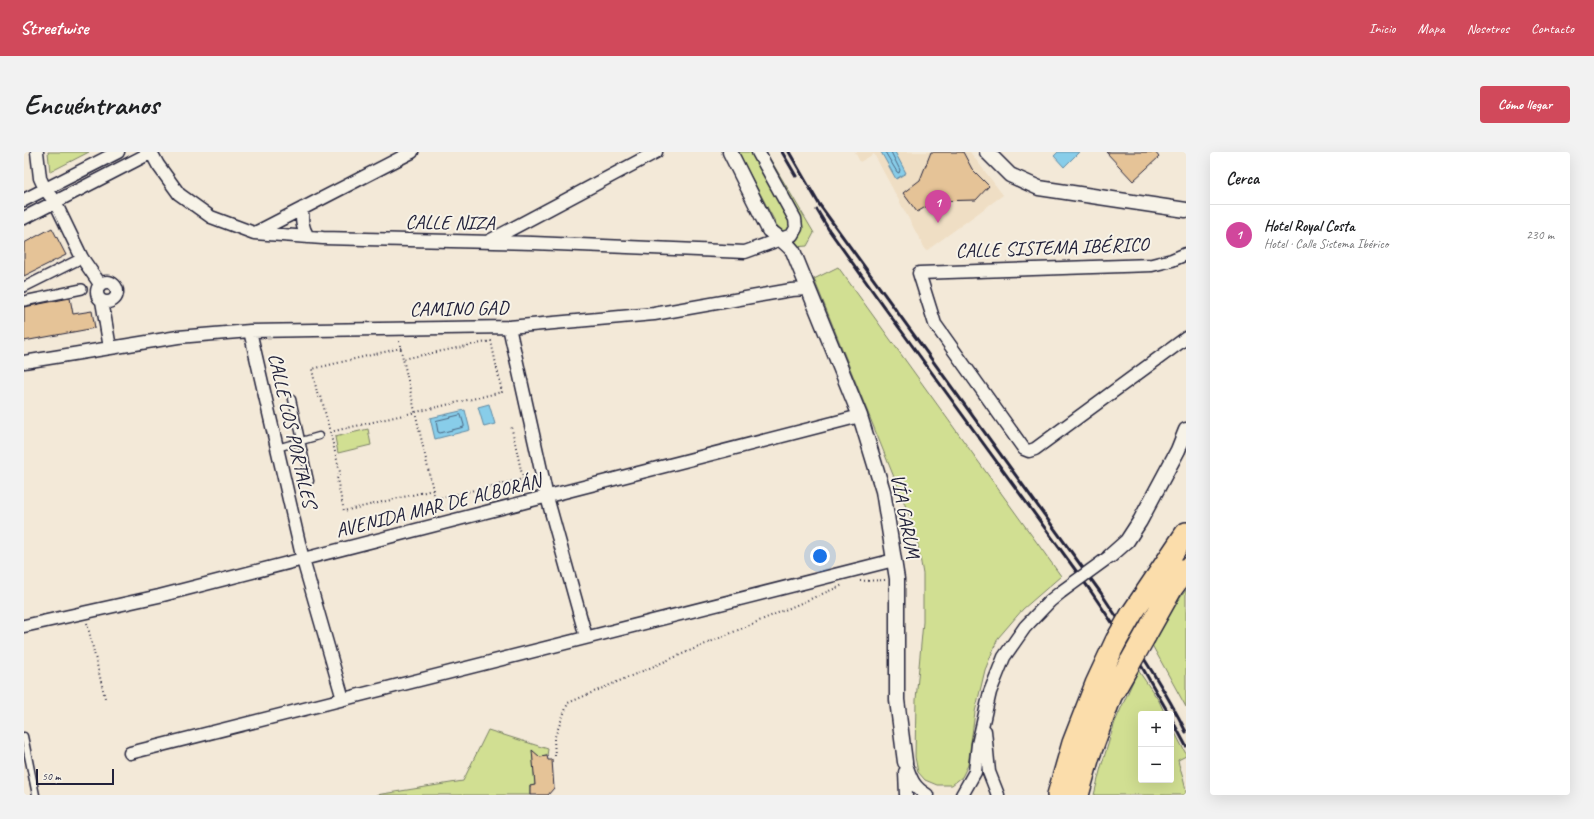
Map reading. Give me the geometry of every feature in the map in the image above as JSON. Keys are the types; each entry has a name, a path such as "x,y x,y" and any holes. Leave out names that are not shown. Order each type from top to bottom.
{"highway":[{"path":"1058,795 1073,743 1096,684 1116,641 1131,615 1186,533"},
{"path":"1078,795 1089,756 1111,696 1172,588 1186,569"}],"street":[{"path":"36,152 40,178 45,189 55,202 82,258 100,284"},
{"path":"24,200 118,152"},
{"path":"24,218 151,152"},
{"name":"CALLE NIZA","path":"151,152 158,165 179,194 211,217 254,233 308,237 533,243 745,252 792,235 796,228 795,219 758,152"},
{"path":"254,233 412,152"},
{"path":"486,242 656,152"},
{"name":"VÍA GARUM","path":"730,152 769,230 787,244 793,251 860,416 883,491 897,579 897,700 905,762 904,780 906,795"},
{"name":"CALLE SISTEMA IBÉRICO","path":"987,152 1010,175 1039,188 1186,210"},
{"path":"303,208 301,220 308,237"},
{"path":"528,221 533,243"},
{"name":"CALLE SISTEMA IBÉRICO","path":"1186,254 1172,260 1152,265 919,273 934,324 1024,449 1029,451 1036,449 1186,338"},
{"path":"24,287 82,258"},
{"path":"102,301 107,302 116,296 117,291 109,282 100,284 96,290 96,293 102,301 110,348"},
{"path":"24,301 82,289"},
{"name":"CAMINO GAD","path":"24,362 178,337 250,331 509,327 654,314 791,290 808,289"},
{"path":"509,327 547,497 586,637"},
{"name":"CALLE LOS PORTALES","path":"250,331 303,560 343,699"},
{"name":"AVENIDA MAR DE ALBORÁN","path":"24,626 158,596 303,560 860,416"},
{"path":"962,795 975,772 978,744 990,692 1004,657 1025,627 1050,601 1109,557 1127,541 1140,521 1178,450 1186,430"},
{"path":"130,753 894,560"},
{"path":"984,720 985,743 989,772 998,795"},
{"name":"VÍA GARUM","path":"905,762 912,782 917,789 927,795"}],"lane":[{"path":"292,399 310,481"},
{"path":"277,448 319,436"},
{"path":"24,736 36,795"}],"path":[{"path":"319,436 330,432 502,392 491,340 403,359"},
{"path":"399,341 435,499 524,480 511,425"},
{"path":"401,348 312,369 318,397 321,396 340,472 337,479 344,511 433,490"},
{"path":"860,581 897,579"},
{"path":"555,756 554,739 568,703 845,584"},
{"path":"87,619 88,630 105,698"}],"shaded area":[{"path":"855,152 970,152 1003,195 926,251 874,154 860,162"}],"green space":[{"path":"48,152 89,152 50,172"},
{"path":"738,152 766,152 814,233 807,246 794,247 780,231"},
{"path":"838,267 1061,576 1023,609 998,638 985,670 975,712 968,765 962,777 952,785 937,785 925,780 918,772 915,757 916,700 923,622 923,574 916,535 904,502 814,279"},
{"path":"368,429 371,445 338,453 335,437"},
{"path":"1186,590 1186,707 1152,645 1172,609"},
{"path":"1138,670 1159,701 1164,711 1138,711 1138,783 1174,783 1174,731 1186,754 1186,756 1178,760 1186,795 1094,795 1115,722"},
{"path":"488,730 548,749 547,756 540,757 538,755 533,757 535,785 530,786 530,795 376,795 463,781"}],"water":[{"path":"881,152 895,152 906,173 896,179"},
{"path":"1058,152 1079,152 1064,167 1054,156"},
{"path":"489,404 495,424 484,427 478,407"},
{"path":"465,410 470,430 435,439 430,418"}],"building":[{"path":"931,152 963,152 972,169 989,186 976,200 936,201 917,212 903,193 920,180"},
{"path":"1106,152 1155,152 1159,157 1133,181"},
{"path":"52,228 66,255 24,276 24,243"},
{"path":"70,298 73,314 92,311 95,328 24,341 24,307"},
{"path":"532,750 540,757 547,756 548,760 552,760 554,788 548,795 530,795 530,786 535,785"}],"railway":[{"path":"782,152 796,176"},
{"path":"789,152 819,204 1101,593 1135,644 1177,714 1186,732"},
{"path":"817,210 829,230 884,307 1090,590 1142,667 1167,711"},
{"path":"1174,724 1186,746"}],"place":[{"name":"Hotel Royal Costa","path":"938,223"}]}
